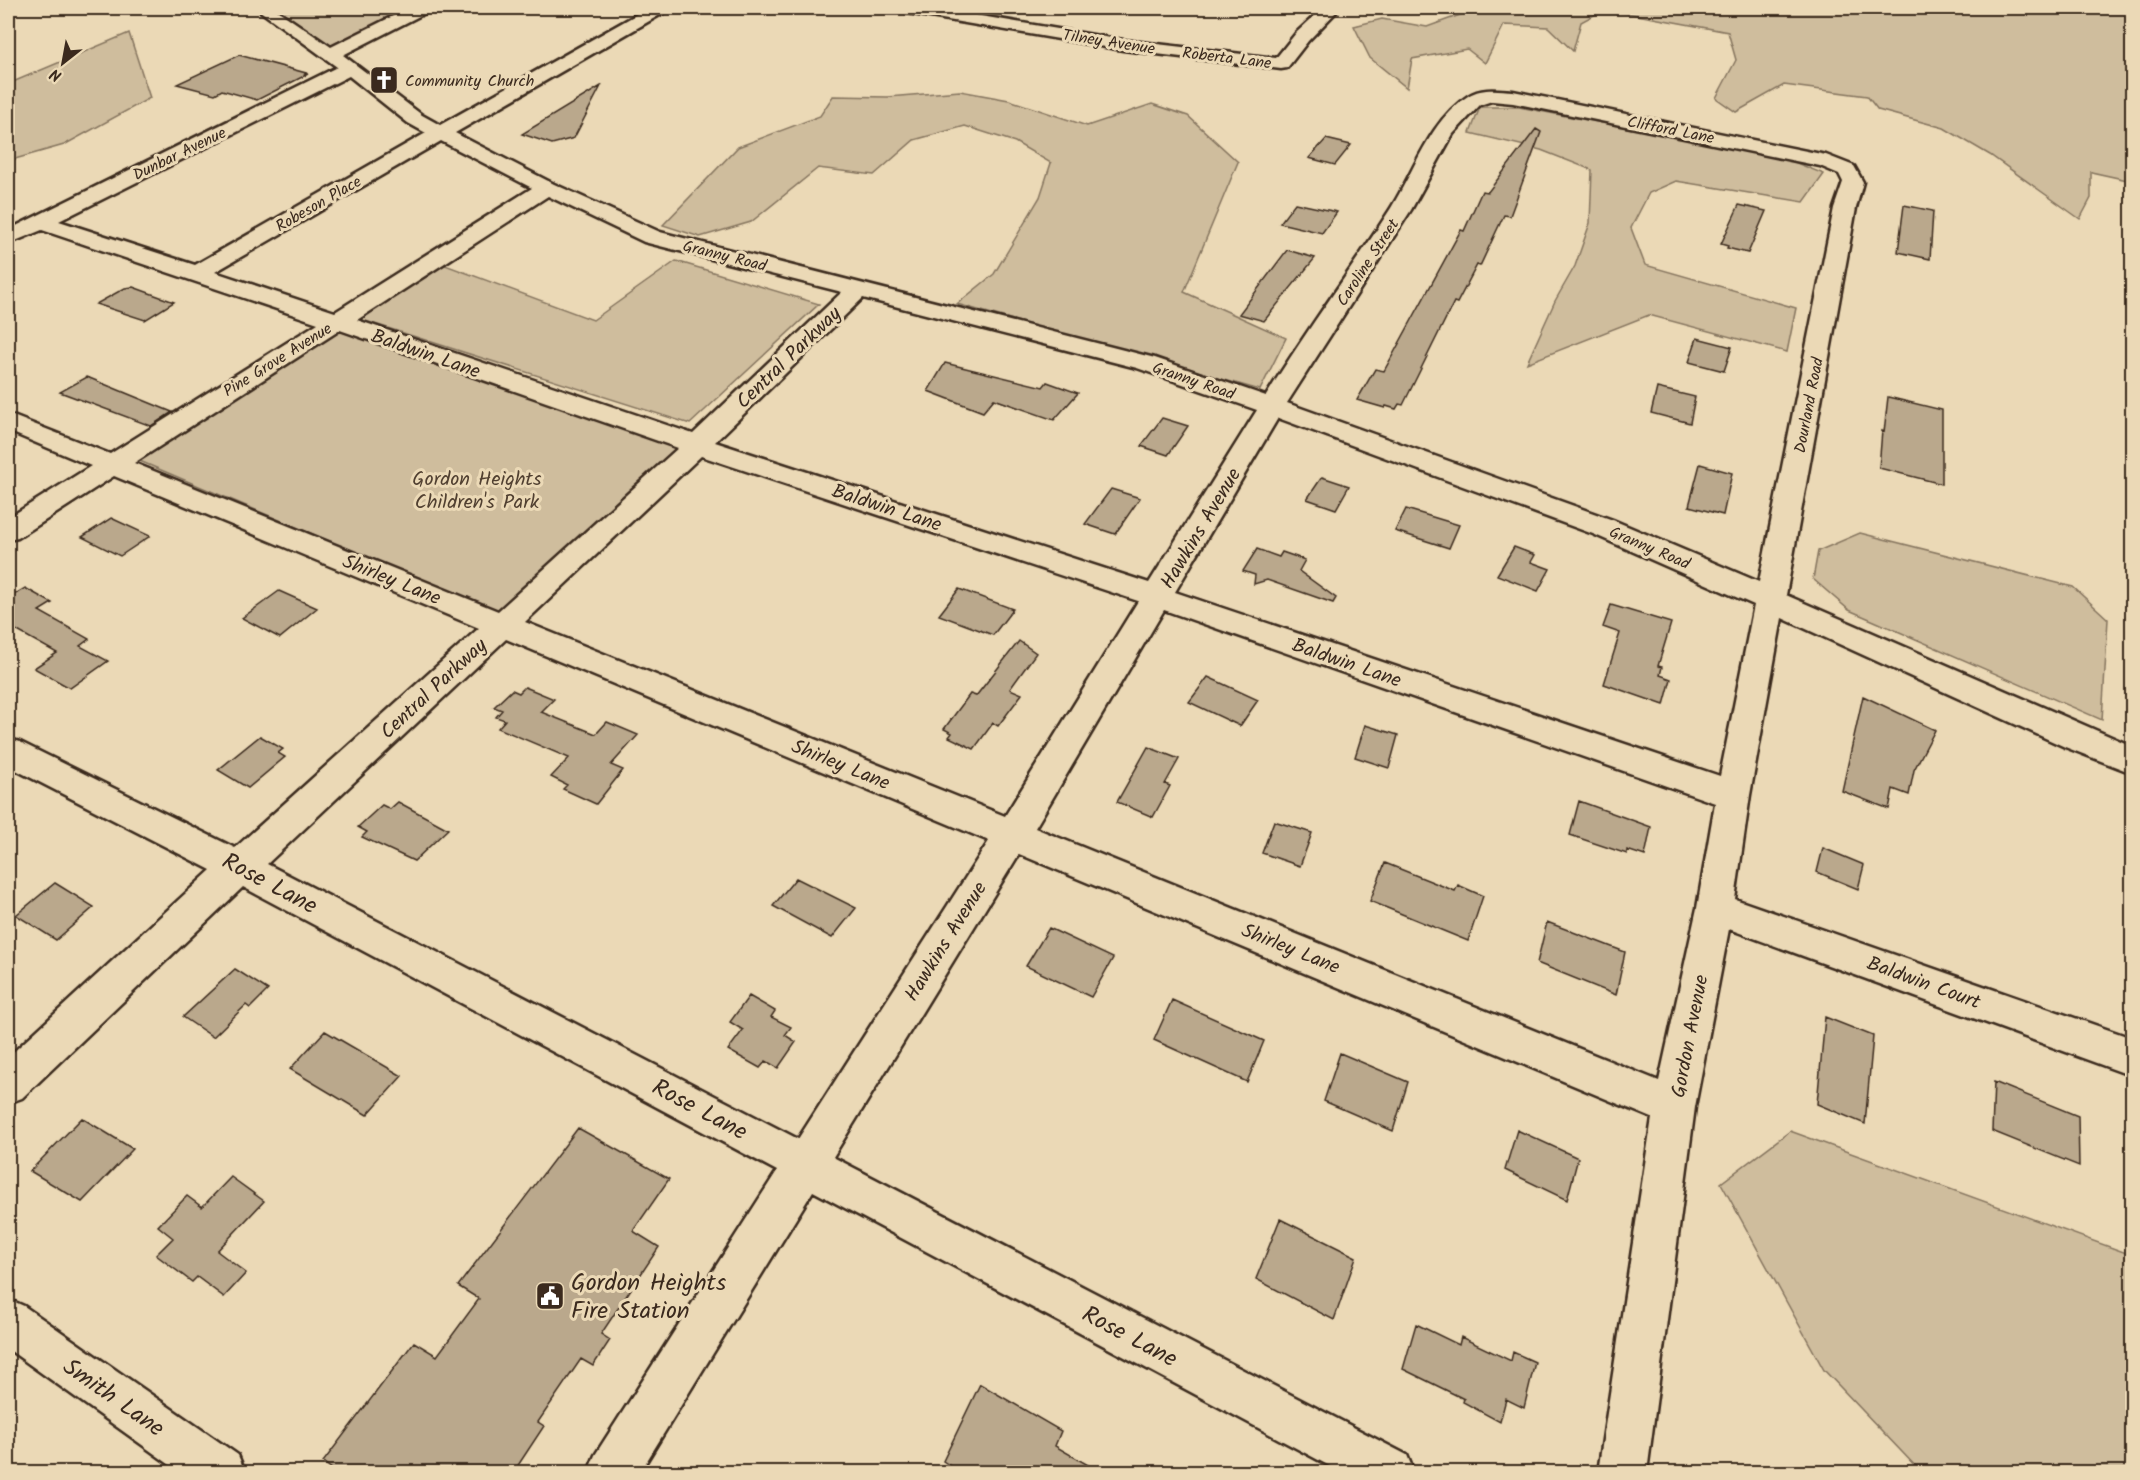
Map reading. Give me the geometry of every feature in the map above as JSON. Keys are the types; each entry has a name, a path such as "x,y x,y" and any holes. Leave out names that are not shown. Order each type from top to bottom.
{"street":[{"name":"Granny Road","path":"264,8 440,134 547,188 652,237 758,262 856,291 1146,363 1272,407 1603,526 2076,738 2133,760"},
{"path":"330,54 421,8"},
{"name":"Robeson Place","path":"197,273 659,8"},
{"name":"Tilney Avenue","path":"907,8 1123,45 1170,50"},
{"name":"Roberta Lane","path":"1170,50 1281,64 1302,37 1332,8"},
{"name":"Dunbar Avenue","path":"8,238 350,68"},
{"name":"Clifford Lane","path":"1458,115 1473,100 1483,96 1513,97 1826,161 1837,164 1851,175 1853,182 1845,208"},
{"name":"Caroline Street","path":"1272,407 1301,359 1330,321 1352,281 1406,201 1458,115"},
{"name":"Pine Grove Avenue","path":"8,531 547,188"},
{"name":"Dourland Road","path":"1769,601 1845,208"},
{"name":"Baldwin Lane","path":"40,222 197,273 698,445 1158,597 1733,795"},
{"name":"Central Parkway","path":"8,1084 239,867 698,445 856,291"},
{"name":"Hawkins Avenue","path":"612,1473 1012,835 1272,407"},
{"name":"Shirley Lane","path":"8,422 1674,1107"},
{"name":"Gordon Avenue","path":"1622,1473 1674,1107 1715,908 1733,795 1769,601"},
{"name":"Rose Lane","path":"8,751 239,867 1390,1473"},
{"name":"Baldwin Court","path":"1715,908 2133,1057"},
{"name":"Smith Lane","path":"8,1322 221,1473"}],"green space":[{"path":"258,8 421,8 331,54"},
{"path":"1470,8 2132,8 2132,181 2091,172 2091,198 2080,219 1990,155 1944,128 1878,110 1867,96 1784,85 1736,112 1716,98 1736,60 1728,32 1605,9 1581,22 1573,51 1548,27 1504,25 1485,63 1467,49 1412,59 1407,88 1370,58 1354,26 1382,19 1427,27 1471,11"},
{"path":"129,33 150,98 64,145 8,161 8,84"},
{"path":"960,91 1009,100 1087,126 1152,104 1188,116 1238,162 1184,292 1286,338 1260,390 957,304 994,274 1040,197 1051,163 1015,142 965,126 914,140 874,175 818,168 751,222 700,237 663,225 738,147 820,116 833,96 888,97"},
{"path":"1480,107 1519,107 1784,158 1824,174 1804,202 1676,181 1649,193 1631,228 1645,265 1796,308 1787,352 1649,315 1527,363 1555,301 1575,266 1590,223 1592,170 1541,150 1470,133"},
{"path":"676,261 819,304 690,424 356,318 440,263 593,320"},
{"name":"Gordon Heights Children's Park","path":"334,329 680,449 500,613 135,459"},
{"path":"1860,533 2073,587 2108,619 2102,720 1849,610 1813,579 1818,551"},
{"path":"1790,1131 2132,1255 2132,1472 1921,1472 1824,1370 1721,1183"}],"building":[{"path":"239,55 308,74 257,100 222,90 215,94 177,84"},
{"path":"601,86 574,138 552,144 522,134"},
{"path":"1536,129 1541,132 1510,216 1504,215 1480,266 1477,265 1457,303 1454,302 1403,405 1399,404 1396,409 1386,406 1385,408 1357,400 1375,369 1384,371 1461,230 1464,231 1482,191 1488,192"},
{"path":"1326,139 1351,145 1335,165 1309,158"},
{"path":"1295,203 1337,212 1322,233 1280,223"},
{"path":"1739,205 1766,211 1748,253 1727,248 1728,246 1721,244"},
{"path":"1904,205 1933,211 1930,259 1898,252"},
{"path":"1287,250 1315,258 1264,321 1239,314"},
{"path":"133,287 174,302 145,320 96,304 125,288"},
{"path":"1697,338 1732,347 1724,371 1689,362"},
{"path":"945,363 1043,387 1047,382 1078,393 1054,420 994,399 983,412 928,391"},
{"path":"87,377 172,412 151,426 60,392"},
{"path":"1657,388 1695,397 1690,423 1651,413"},
{"path":"1888,397 1942,410 1942,484 1879,468"},
{"path":"1162,418 1188,426 1168,455 1141,446"},
{"path":"1700,464 1732,473 1723,515 1689,506"},
{"path":"1322,477 1349,486 1336,509 1307,499"},
{"path":"1111,489 1140,498 1115,534 1085,524"},
{"path":"1406,509 1459,525 1449,548 1395,531"},
{"path":"111,518 150,536 120,556 82,537"},
{"path":"1514,547 1535,555 1531,562 1550,569 1538,591 1497,575"},
{"path":"1257,549 1279,557 1282,552 1305,560 1299,571 1336,598 1333,603 1267,580 1254,584 1255,575 1243,571"},
{"path":"25,588 52,603 39,611 89,639 80,646 108,661 70,688 34,668 57,653 14,629 8,633 8,593 12,596"},
{"path":"959,589 1013,609 993,635 939,615"},
{"path":"279,591 317,608 280,638 242,618"},
{"path":"1611,605 1671,623 1658,666 1662,667 1660,675 1671,679 1664,705 1604,684 1620,633 1603,627"},
{"path":"1019,641 1036,653 1010,689 1022,694 998,726 993,723 974,749 949,737 952,733 944,729 970,694 976,696"},
{"path":"1208,677 1258,700 1240,726 1189,702"},
{"path":"525,687 554,699 541,712 596,734 607,722 638,735 611,765 623,770 596,804 563,789 567,785 551,777 569,758 498,728 505,720 496,717 502,710 494,707 512,690 519,693"},
{"path":"1863,696 1935,730 1914,770 1909,795 1893,789 1889,809 1842,791"},
{"path":"1365,725 1398,735 1389,768 1355,757"},
{"path":"260,736 283,749 278,753 285,757 248,788 218,770"},
{"path":"1148,747 1179,759 1165,784 1170,786 1153,817 1117,802"},
{"path":"1579,801 1651,827 1645,856 1627,850 1627,854 1570,835"},
{"path":"398,802 448,829 414,861 362,837 367,832 358,827 382,805 390,809"},
{"path":"1274,821 1312,833 1300,866 1262,853"},
{"path":"1823,848 1864,865 1858,889 1817,872"},
{"path":"1385,863 1455,891 1458,885 1483,896 1468,941 1370,901"},
{"path":"796,878 856,908 832,938 773,906"},
{"path":"55,883 94,907 56,940 16,915"},
{"path":"1547,922 1625,952 1616,995 1537,963"},
{"path":"1049,928 1113,958 1091,997 1026,966"},
{"path":"235,969 268,990 250,1008 246,1005 213,1037 183,1017"},
{"path":"749,996 775,1011 771,1017 791,1027 785,1035 796,1042 778,1068 766,1061 760,1068 728,1050 743,1030 730,1022"},
{"path":"1172,1000 1264,1041 1247,1082 1154,1040"},
{"path":"1825,1017 1873,1036 1865,1124 1817,1104"},
{"path":"325,1031 402,1076 367,1115 290,1069"},
{"path":"1340,1053 1408,1082 1393,1131 1324,1101"},
{"path":"1994,1082 2078,1116 2079,1166 1992,1131"},
{"path":"82,1118 133,1149 82,1202 30,1171"},
{"name":"Gordon Heights Fire Station","path":"578,1128 669,1179 633,1231 659,1247 601,1334 610,1340 593,1366 581,1359 538,1422 544,1426 513,1473 337,1473 323,1462 414,1342 437,1356 479,1299 458,1286"},
{"path":"1517,1130 1578,1158 1567,1200 1505,1170"},
{"path":"231,1177 264,1201 217,1251 246,1273 224,1297 197,1277 192,1282 156,1255 173,1238 158,1226 187,1196 202,1207"},
{"path":"1280,1219 1356,1257 1334,1320 1256,1279"},
{"path":"1416,1324 1459,1345 1461,1337 1511,1361 1513,1352 1535,1362 1524,1408 1506,1399 1500,1422 1463,1402 1464,1399 1403,1369"},
{"path":"980,1384 1061,1431 1055,1446 1102,1473 961,1473 943,1461"}],"place":[{"name":"Community Church","path":"384,80"},
{"name":"Gordon Heights Fire Station","path":"550,1296"}]}
